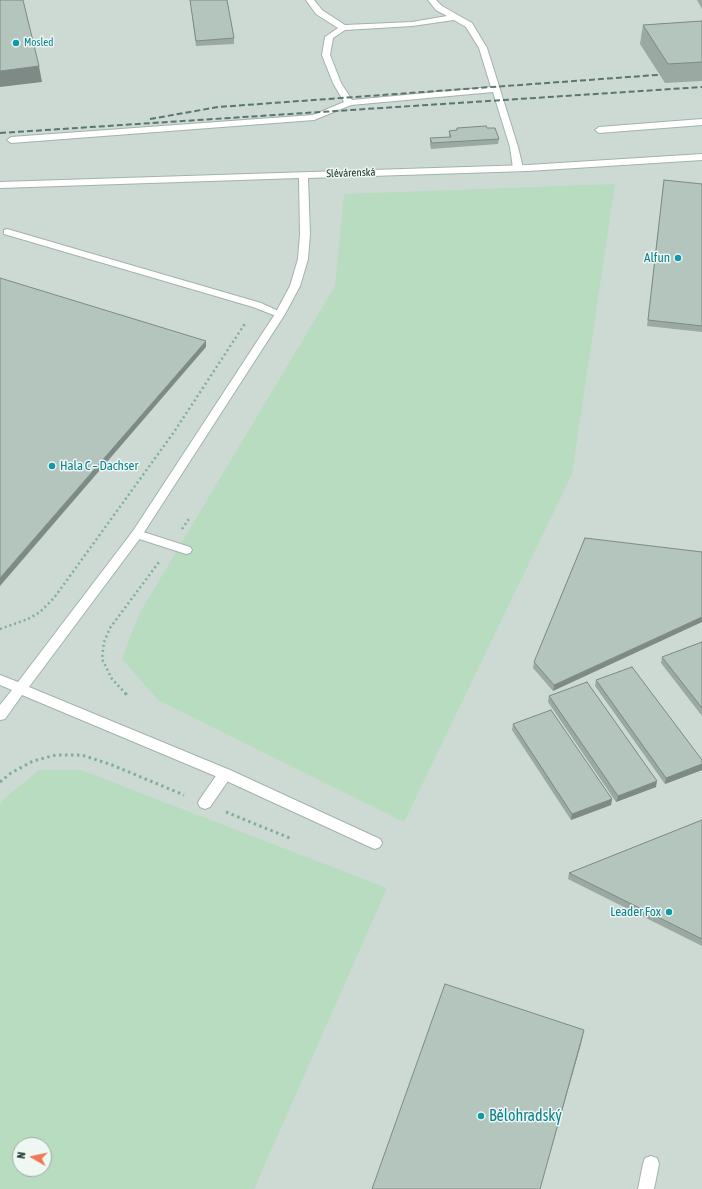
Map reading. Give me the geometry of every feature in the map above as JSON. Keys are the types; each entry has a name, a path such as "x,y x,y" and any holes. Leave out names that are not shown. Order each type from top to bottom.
{"street":[{"path":"310,0 319,12 343,28"},
{"path":"432,0 439,8 469,25 483,48 514,147 518,168"},
{"path":"349,103 337,83 326,55 329,37 343,28 412,24 455,17"},
{"path":"11,140 314,117 349,103 496,89"},
{"path":"599,130 702,122"},
{"name":"Slévárenská","path":"0,185 518,168 702,157"},
{"path":"0,715 137,534 280,314 295,286 303,259 305,234 303,175"},
{"path":"7,232 257,305 280,314"},
{"path":"137,534 186,550"},
{"path":"0,680 225,774 375,843"},
{"path":"205,803 225,774"},
{"path":"646,1189 651,1164"}],"path":[{"path":"0,629 28,619 40,612 54,598 174,432 257,305"},
{"path":"128,696 112,678 102,659 104,642 110,628 189,519"},
{"path":"0,782 11,773 33,761 56,755 82,755 112,765 292,839"}],"shaded area":[{"path":"0,0 702,0 702,1189 0,1189"}],"green space":[{"path":"615,184 572,474 404,822 158,700 122,659 139,614 335,286 344,194"},
{"path":"39,770 81,770 387,888 254,1189 0,1189 0,805 5,798"}],"building":[{"name":"Mosled","path":"0,0 23,0 39,66 0,71"},
{"path":"190,0 227,0 234,38 196,41"},
{"path":"702,21 702,62 668,64 643,25"},
{"path":"486,126 487,128 495,128 499,139 432,143 430,138 451,137 449,131 457,130 457,128"},
{"name":"Alfun","path":"664,180 702,184 702,326 648,320"},
{"name":"Hala C – Dachser","path":"0,278 206,341 0,578"},
{"path":"585,538 702,552 702,617 554,685 534,662"},
{"path":"702,642 702,708 662,657"},
{"path":"632,667 702,760 702,764 666,778 596,680"},
{"path":"587,682 657,781 618,796 549,696"},
{"path":"551,710 612,799 572,814 513,724"},
{"name":"Leader Fox","path":"702,820 702,939 569,873"},
{"name":"Bělohradský","path":"445,984 584,1030 540,1189 372,1189"}],"railway":[{"path":"150,119 218,107 670,74"},
{"path":"0,133 702,87"}],"place":[{"name":"Mosled","path":"16,43"},
{"name":"Alfun","path":"678,258"},
{"name":"Hala C – Dachser","path":"52,466"},
{"name":"Leader Fox","path":"669,912"},
{"name":"Bělohradský","path":"481,1116"}]}
